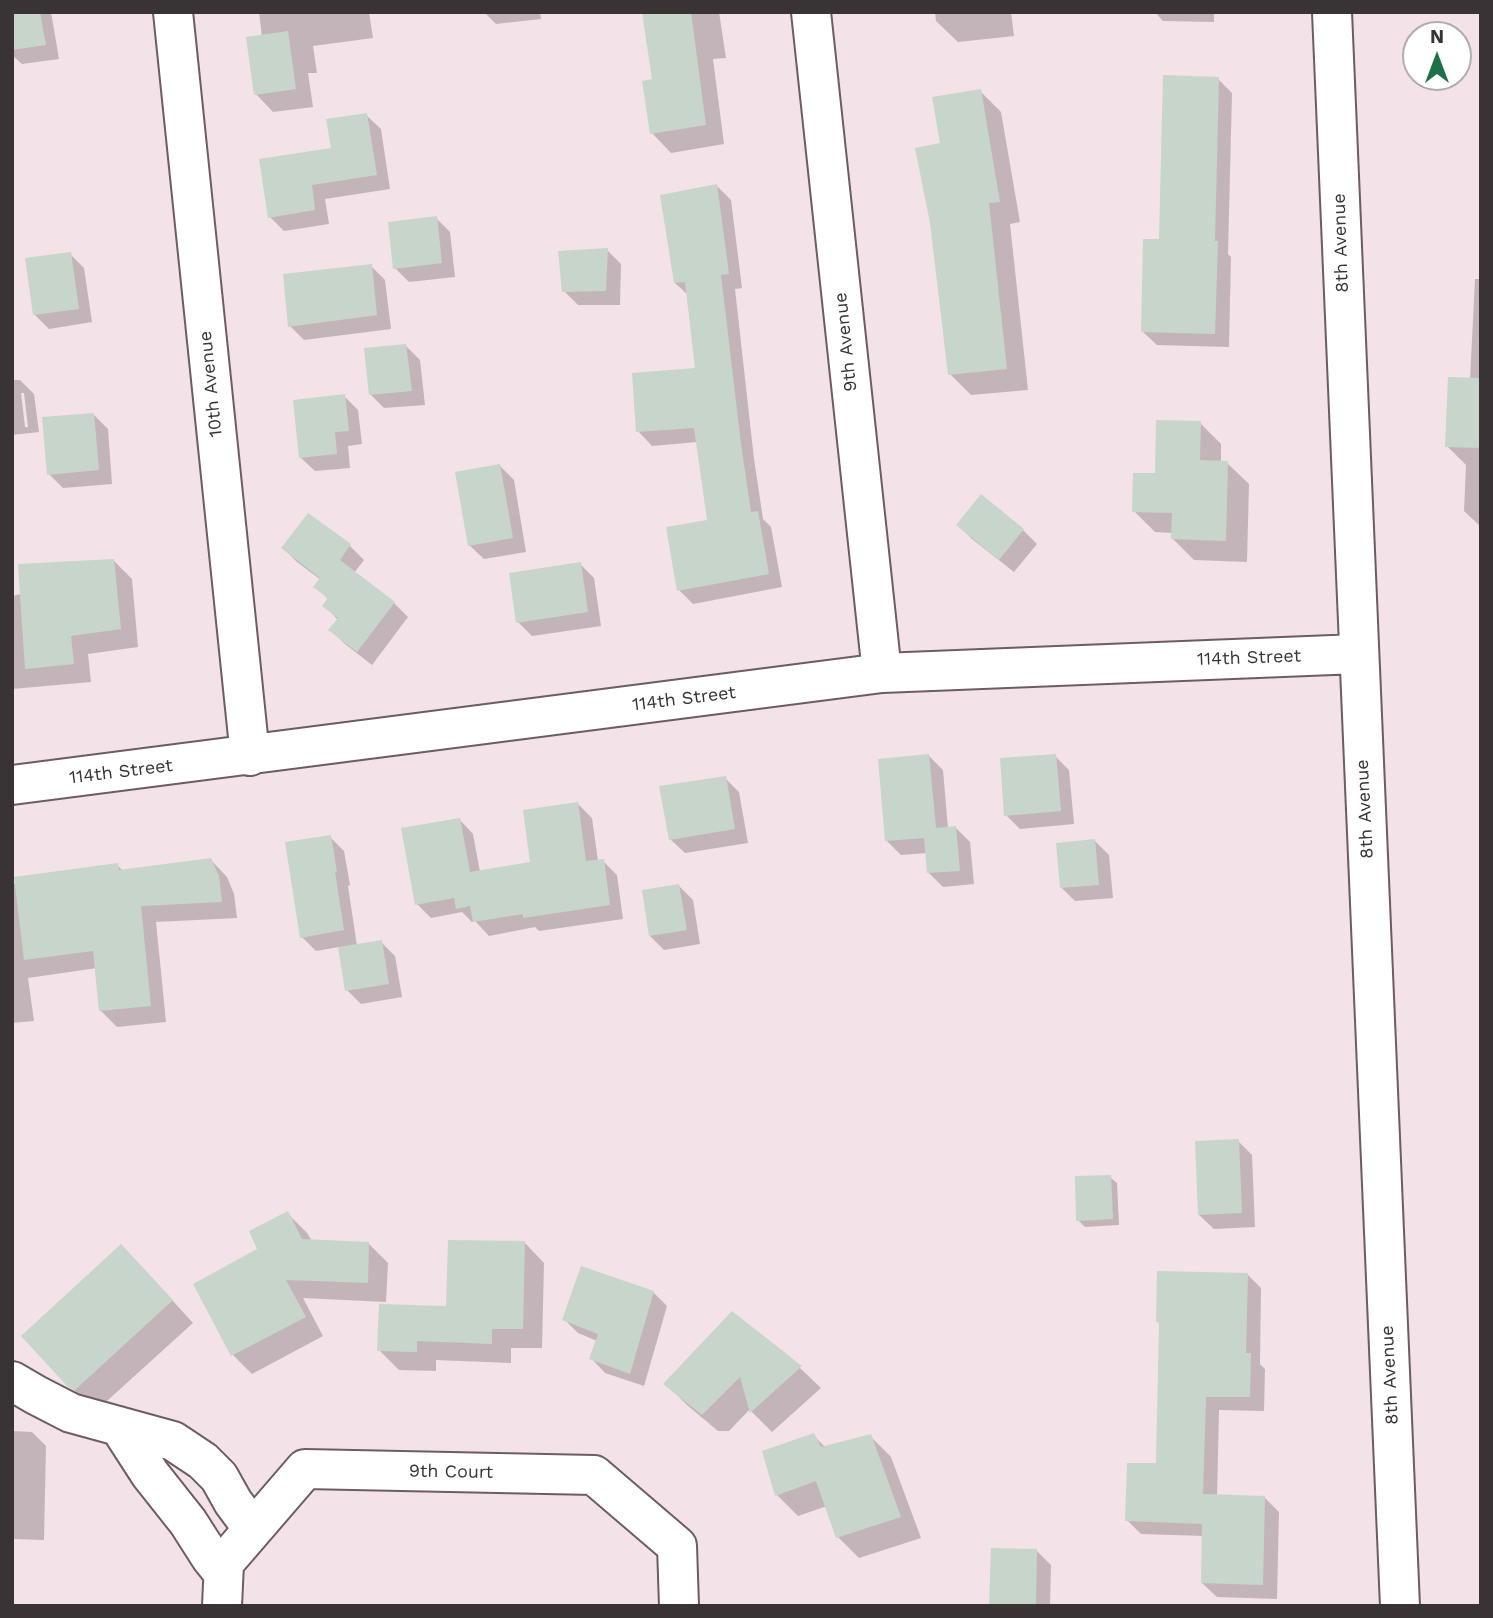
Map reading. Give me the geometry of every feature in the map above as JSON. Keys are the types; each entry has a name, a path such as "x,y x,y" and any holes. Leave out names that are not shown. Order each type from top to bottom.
{"street":[{"name":"10th Avenue","path":"173,12 250,756"},
{"name":"9th Avenue","path":"811,12 882,673"},
{"name":"8th Avenue","path":"1332,12 1400,1606"},
{"name":"114th Street","path":"12,785 882,673 1358,654"},
{"path":"12,1381 71,1413 173,1441 203,1461 219,1477 253,1529"},
{"path":"119,1426 211,1558 222,1590"},
{"name":"9th Court","path":"222,1590 223,1563 305,1469 594,1475 677,1546 679,1606"}],"building":[{"path":"12,12 40,12 46,45 12,50"},
{"path":"642,12 691,12 706,125 650,134 642,81 652,79"},
{"path":"288,31 296,89 254,95 246,37"},
{"path":"1163,75 1219,77 1215,334 1141,332 1143,239 1159,239"},
{"path":"981,89 1000,202 989,203 1007,369 948,375 930,223 915,148 940,143 932,97"},
{"path":"367,113 377,175 312,185 315,210 268,218 259,159 331,148 326,119"},
{"path":"717,184 729,274 721,275 741,444 751,512 758,511 769,574 677,591 666,527 707,520 694,428 636,432 632,373 695,368 685,282 674,283 660,195"},
{"path":"437,216 442,263 393,269 388,222"},
{"path":"608,248 606,291 562,292 558,251"},
{"path":"71,252 79,309 33,315 25,258"},
{"path":"372,264 377,315 288,327 283,274"},
{"path":"406,344 412,391 369,395 364,348"},
{"path":"1448,377 1481,378 1481,448 1445,447"},
{"path":"345,394 349,431 335,432 337,454 299,458 293,400"},
{"path":"94,413 99,470 47,475 42,417"},
{"path":"1156,420 1201,421 1200,460 1228,461 1226,541 1171,539 1172,513 1132,512 1133,473 1155,473"},
{"path":"500,464 513,538 468,546 455,472"},
{"path":"981,494 1024,529 999,560 956,525"},
{"path":"308,513 351,544 340,560 395,602 357,652 328,630 338,618 322,606 328,598 313,587 320,578 281,548"},
{"path":"114,559 121,629 71,636 74,664 25,669 18,564"},
{"path":"581,562 588,612 516,623 509,573"},
{"path":"929,754 936,828 956,826 960,871 927,873 924,838 885,841 878,759"},
{"path":"1056,754 1061,811 1004,816 1000,758"},
{"path":"726,776 735,829 669,840 659,786"},
{"path":"578,802 586,861 604,859 610,905 523,918 523,914 473,922 470,906 456,909 454,898 415,905 401,828 460,818 470,872 530,862 523,810"},
{"path":"331,835 344,930 300,938 285,842"},
{"path":"1095,839 1099,885 1060,888 1056,843"},
{"path":"211,858 219,876 222,902 141,906 151,1006 99,1011 93,951 24,960 14,877 118,863 119,870"},
{"path":"679,884 687,930 649,936 642,890"},
{"path":"382,940 389,984 345,991 338,947"},
{"path":"1239,1139 1242,1213 1198,1215 1195,1141"},
{"path":"1111,1175 1113,1219 1076,1221 1075,1176"},
{"path":"288,1211 302,1239 369,1242 368,1283 286,1280 306,1317 231,1356 193,1284 257,1249 249,1231"},
{"path":"448,1240 525,1241 523,1329 492,1329 492,1344 417,1341 417,1352 377,1351 379,1304 446,1306"},
{"path":"121,1244 173,1300 75,1390 68,1387 21,1336"},
{"path":"581,1266 654,1291 630,1374 589,1359 598,1334 562,1320"},
{"path":"1157,1271 1248,1273 1246,1353 1251,1353 1250,1397 1206,1397 1203,1494 1265,1496 1263,1585 1201,1583 1202,1524 1125,1521 1127,1463 1156,1463 1159,1322 1156,1322"},
{"path":"732,1311 802,1366 750,1413 740,1377 702,1415 663,1384"},
{"path":"814,1433 821,1447 871,1434 901,1517 836,1538 816,1481 775,1496 762,1451"},
{"path":"991,1548 1037,1549 1036,1606 989,1606"}]}
